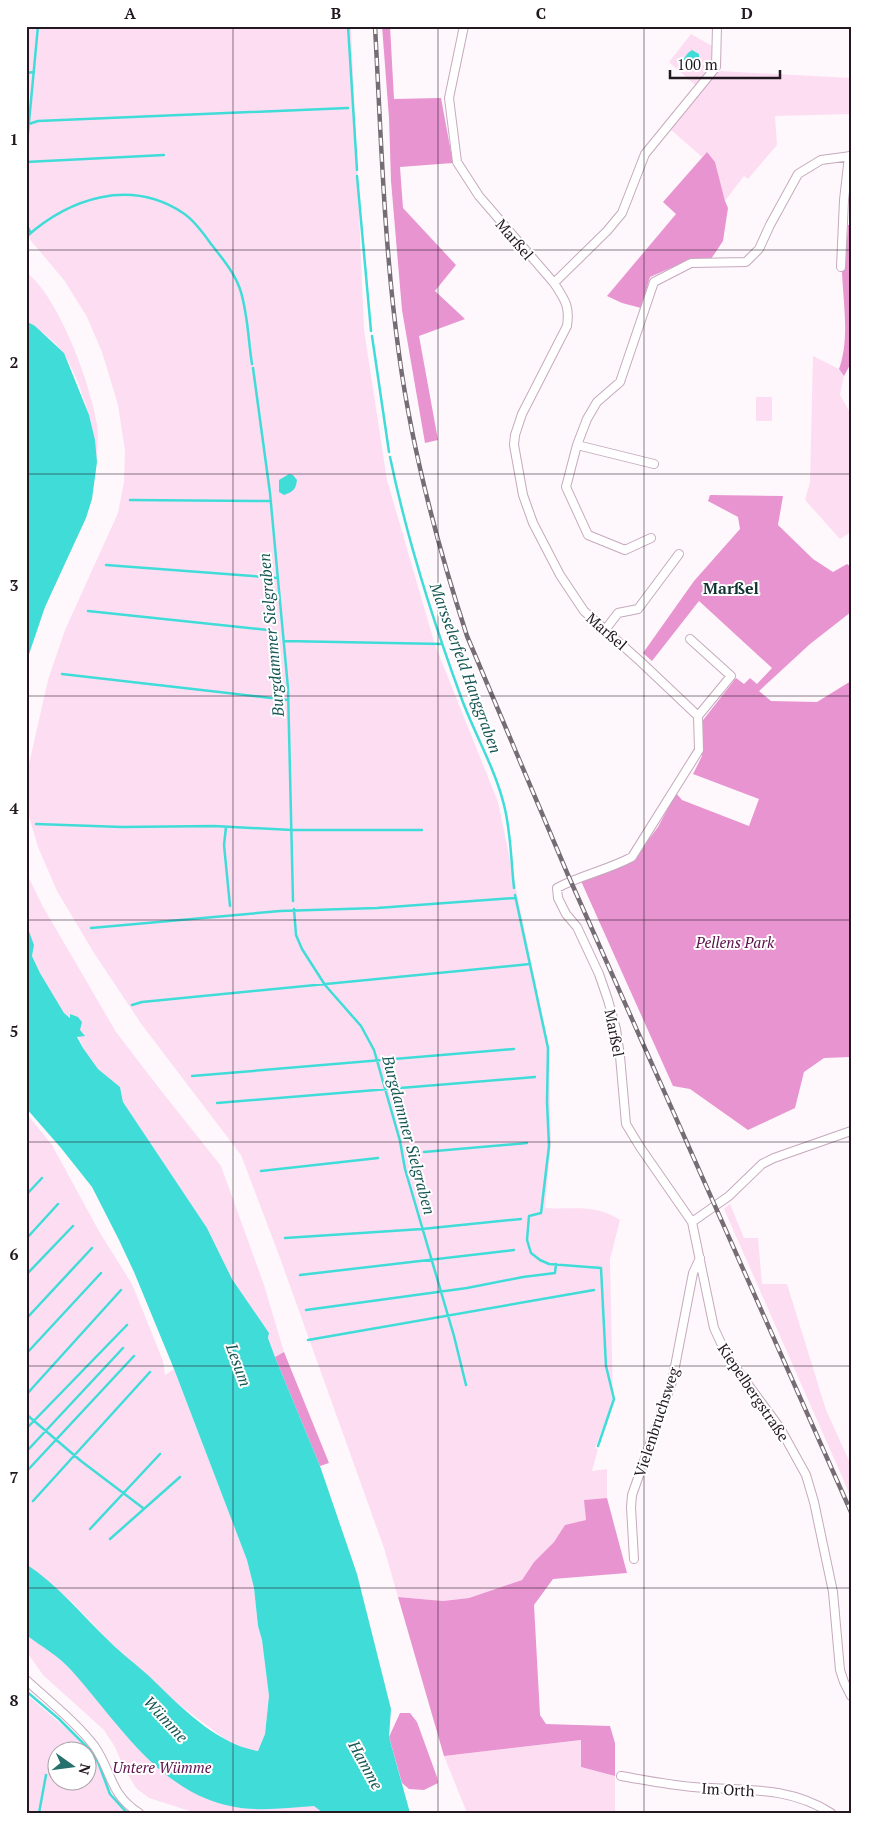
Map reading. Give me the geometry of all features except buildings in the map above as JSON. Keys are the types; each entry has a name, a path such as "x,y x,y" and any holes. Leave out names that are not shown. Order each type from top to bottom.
{"street":[{"name":"Marßel","path":"464,26 449,98 457,162 478,196 554,284 569,311 567,326 522,414 517,428 514,445 523,496 533,523 560,575 584,612 698,716 699,750 653,827 632,858 557,888 558,898 566,914 577,927 599,974 608,1000 616,1029 620,1056 626,1124 640,1148 664,1180"},
{"path":"554,284 607,231 622,213 645,154 716,67 717,26"},
{"path":"651,538 625,550 588,534 566,486 576,445 587,418 597,402 620,382 654,282 691,263 746,262 759,249 798,174 820,160 850,156 844,200 841,267"},
{"path":"576,445 654,464"},
{"path":"605,630 618,613 638,610 679,554"},
{"path":"690,638 731,676 698,716"},
{"path":"692,1222 729,1196 762,1164 851,1131"},
{"name":"Kiepelbergstraße","path":"664,1180 692,1222 714,1328 727,1356 780,1428 806,1475 814,1502 833,1592 840,1670 851,1696"},
{"name":"Vielenbruchsweg","path":"634,1559 632,1495 672,1382 693,1273 700,1258"},
{"path":"26,1680 86,1736 102,1759 119,1795 126,1804 139,1813"},
{"name":"Im Orth","path":"621,1776 693,1787 773,1791 798,1797 831,1813"}],"green space":[{"path":"26,26 351,26 364,330 387,480 435,645 498,802 549,1047 551,1144 545,1208 592,1209 620,1220 610,1259 613,1401 595,1448 598,1449 592,1471 607,1469 607,1498 585,1500 586,1520 565,1526 554,1542 534,1562 522,1580 469,1598 443,1601 398,1597 384,1548 241,1155 142,1025 94,953 57,891 38,847 27,810 29,764 48,680 65,630 118,513 124,482 125,451 118,405 102,352 87,317 64,280 26,235"},
{"path":"382,26 390,26 394,99 441,98 453,163 400,167 403,208 456,265 435,291 465,319 419,336 438,440 425,443 402,310 391,181 389,118"},
{"path":"691,34 712,46 711,64 695,85 669,62"},
{"path":"719,71 851,78 851,114 775,116 777,145 748,179 744,176 725,201 715,162 707,152 702,157 670,129"},
{"path":"707,152 715,162 728,208 723,241 711,259 689,260 650,277 641,308 622,303 607,296 676,214 663,202"},
{"path":"848,225 851,225 851,363 844,376 839,369 845,333 842,271 845,268"},
{"path":"26,272 38,284 50,301 61,320 80,364 88,386 97,424 97,462 93,435 82,392 64,354 41,331 26,321"},
{"path":"813,356 839,369 844,376 840,395 851,414 851,532 840,539 805,500 810,482"},
{"path":"756,397 772,397 772,421 756,421"},
{"name":"Pellens Park","path":"710,495 783,496 778,525 813,559 833,572 847,564 851,567 851,612 810,644 759,691 771,701 817,702 851,681 851,1057 824,1058 804,1072 795,1108 748,1130 690,1089 673,1086 581,881 634,859 658,827 676,793 682,800 749,826 759,799 693,774 702,756 700,724 736,678 744,684 750,678 757,684 772,668 699,601 652,661 643,653 694,581 740,529 738,517 708,501"},
{"path":"26,872 42,905 116,1032 221,1166 264,1285 284,1352 275,1357 268,1338 269,1333 232,1279 207,1228 123,1102 120,1087 98,1069 83,1048 71,1018 64,1013 40,973 32,956 33,945 26,923"},
{"path":"26,1113 52,1145 100,1233 132,1284 163,1361 165,1375 174,1369 247,1560 254,1588 269,1696 265,1734 258,1752 239,1747 225,1739 178,1704 110,1642 72,1602 26,1564"},
{"path":"730,1204 744,1238 758,1238 762,1284 787,1284 826,1410 851,1465 851,1497 724,1209"},
{"path":"284,1352 329,1463 320,1466 275,1357"},
{"path":"607,1498 627,1573 553,1579 534,1605 540,1715 546,1724 610,1726 615,1743 615,1776 581,1767 581,1740 444,1756 398,1597 443,1601 469,1598 522,1580 534,1562 554,1542 565,1525 586,1520 584,1500"},
{"name":"Untere Wümme","path":"26,1598 174,1735 332,1813 196,1813 149,1798 136,1788 104,1730 43,1675 26,1651"},
{"path":"26,1694 82,1742 48,1742 48,1792 98,1792 98,1765 110,1794 125,1813 26,1813"},
{"path":"400,1713 410,1713 417,1722 437,1777 438,1783 424,1790 409,1789 402,1783 389,1737"},
{"path":"582,1740 581,1767 615,1776 615,1813 467,1813 444,1756"}],"water":[{"path":"692,50 699,54 699,59 694,65 689,67 682,61"},
{"path":"26,321 35,326 64,353 89,415 95,440 97,462 92,499 86,518 45,607 26,663"},
{"path":"289,474 293,475 297,483 294,490 284,495 279,492 279,480"},
{"path":"26,923 34,945 32,956 40,973 64,1013 70,1018 70,1014 78,1017 82,1022 80,1030 85,1036 77,1037 83,1048 98,1069 120,1087 123,1102 207,1228 232,1279 269,1333 268,1338 320,1466 357,1574 391,1709 389,1737 410,1813 323,1813 314,1806 251,1809 230,1806 204,1798 181,1786 160,1770 123,1731 66,1665 26,1635 26,1564 59,1591 115,1646 186,1711 228,1741 258,1751 265,1734 269,1696 254,1588 247,1560 174,1369 119,1240 92,1187 26,1108"}],"waterway":[{"name":"Burgdammer Sielgraben","path":"26,154 38,26"},
{"name":"Marsselerfeld Hanggraben","path":"348,26 357,170"},
{"name":"Burgdammer Sielgraben","path":"26,73 34,72"},
{"path":"26,125 38,121 348,108"},
{"path":"26,162 164,155"},
{"name":"Marsselerfeld Hanggraben","path":"357,176 371,331"},
{"name":"Burgdammer Sielgraben","path":"26,237 43,223 62,212 81,203 101,197 142,196 163,202 183,213 191,219 227,265 240,289 245,307 252,364"},
{"name":"Burgdammer Sielgraben","path":"27,226 31,233"},
{"name":"Marsselerfeld Hanggraben","path":"372,336 389,452"},
{"name":"Burgdammer Sielgraben","path":"253,368 270,493 288,688 293,901"},
{"name":"Marsselerfeld Hanggraben","path":"390,457 412,548 440,638 466,710 500,791 508,826 514,888"},
{"path":"130,500 271,501"},
{"path":"106,565 278,578"},
{"path":"88,611 268,630"},
{"path":"284,641 442,644"},
{"path":"62,674 288,700"},
{"path":"36,824 122,827 214,826 292,830 422,830"},
{"path":"226,827 224,845 230,906"},
{"name":"Marsselerfeld Hanggraben","path":"515,895 548,1048 547,1102 549,1146 541,1213 529,1216 527,1240 531,1253 549,1264 601,1268 606,1366 614,1399 598,1446"},
{"path":"91,928 280,911 377,908 515,898"},
{"name":"Burgdammer Sielgraben","path":"294,909 296,935 302,949 325,985 361,1026 374,1050 400,1141 405,1169 454,1336 466,1385"},
{"path":"132,1005 142,1002 530,964"},
{"path":"192,1076 514,1049"},
{"path":"217,1103 535,1077"},
{"path":"424,1152 527,1143"},
{"path":"261,1171 378,1158"},
{"path":"26,1195 42,1178"},
{"path":"26,1239 58,1204"},
{"path":"285,1238 422,1229 521,1219"},
{"path":"26,1275 73,1226"},
{"path":"26,1319 92,1248"},
{"path":"300,1275 514,1250"},
{"path":"306,1310 467,1288 555,1273 556,1264"},
{"path":"26,1354 101,1273"},
{"path":"26,1395 121,1290"},
{"name":"Burgdammer Sielgraben","path":"308,1340 594,1290"},
{"path":"26,1429 127,1325"},
{"path":"26,1452 123,1348"},
{"path":"26,1472 134,1356"},
{"path":"33,1501 150,1372"},
{"path":"26,1414 81,1461 143,1508"},
{"path":"90,1529 160,1454"},
{"path":"110,1539 180,1477"},
{"path":"26,1691 59,1719 90,1750 98,1762 110,1794 127,1813"},
{"path":"26,1699 27,1692"},
{"path":"39,1813 46,1775"}],"railway":[{"path":"375,26 386,231 404,390 427,497 467,636 568,875 851,1512"}],"district":[{"name":"Marßel","path":"731,588"}],"water label":[{"name":"Lesum","path":"239,1365"},
{"name":"Wümme","path":"166,1719"},
{"name":"Hamme","path":"366,1765"}]}
